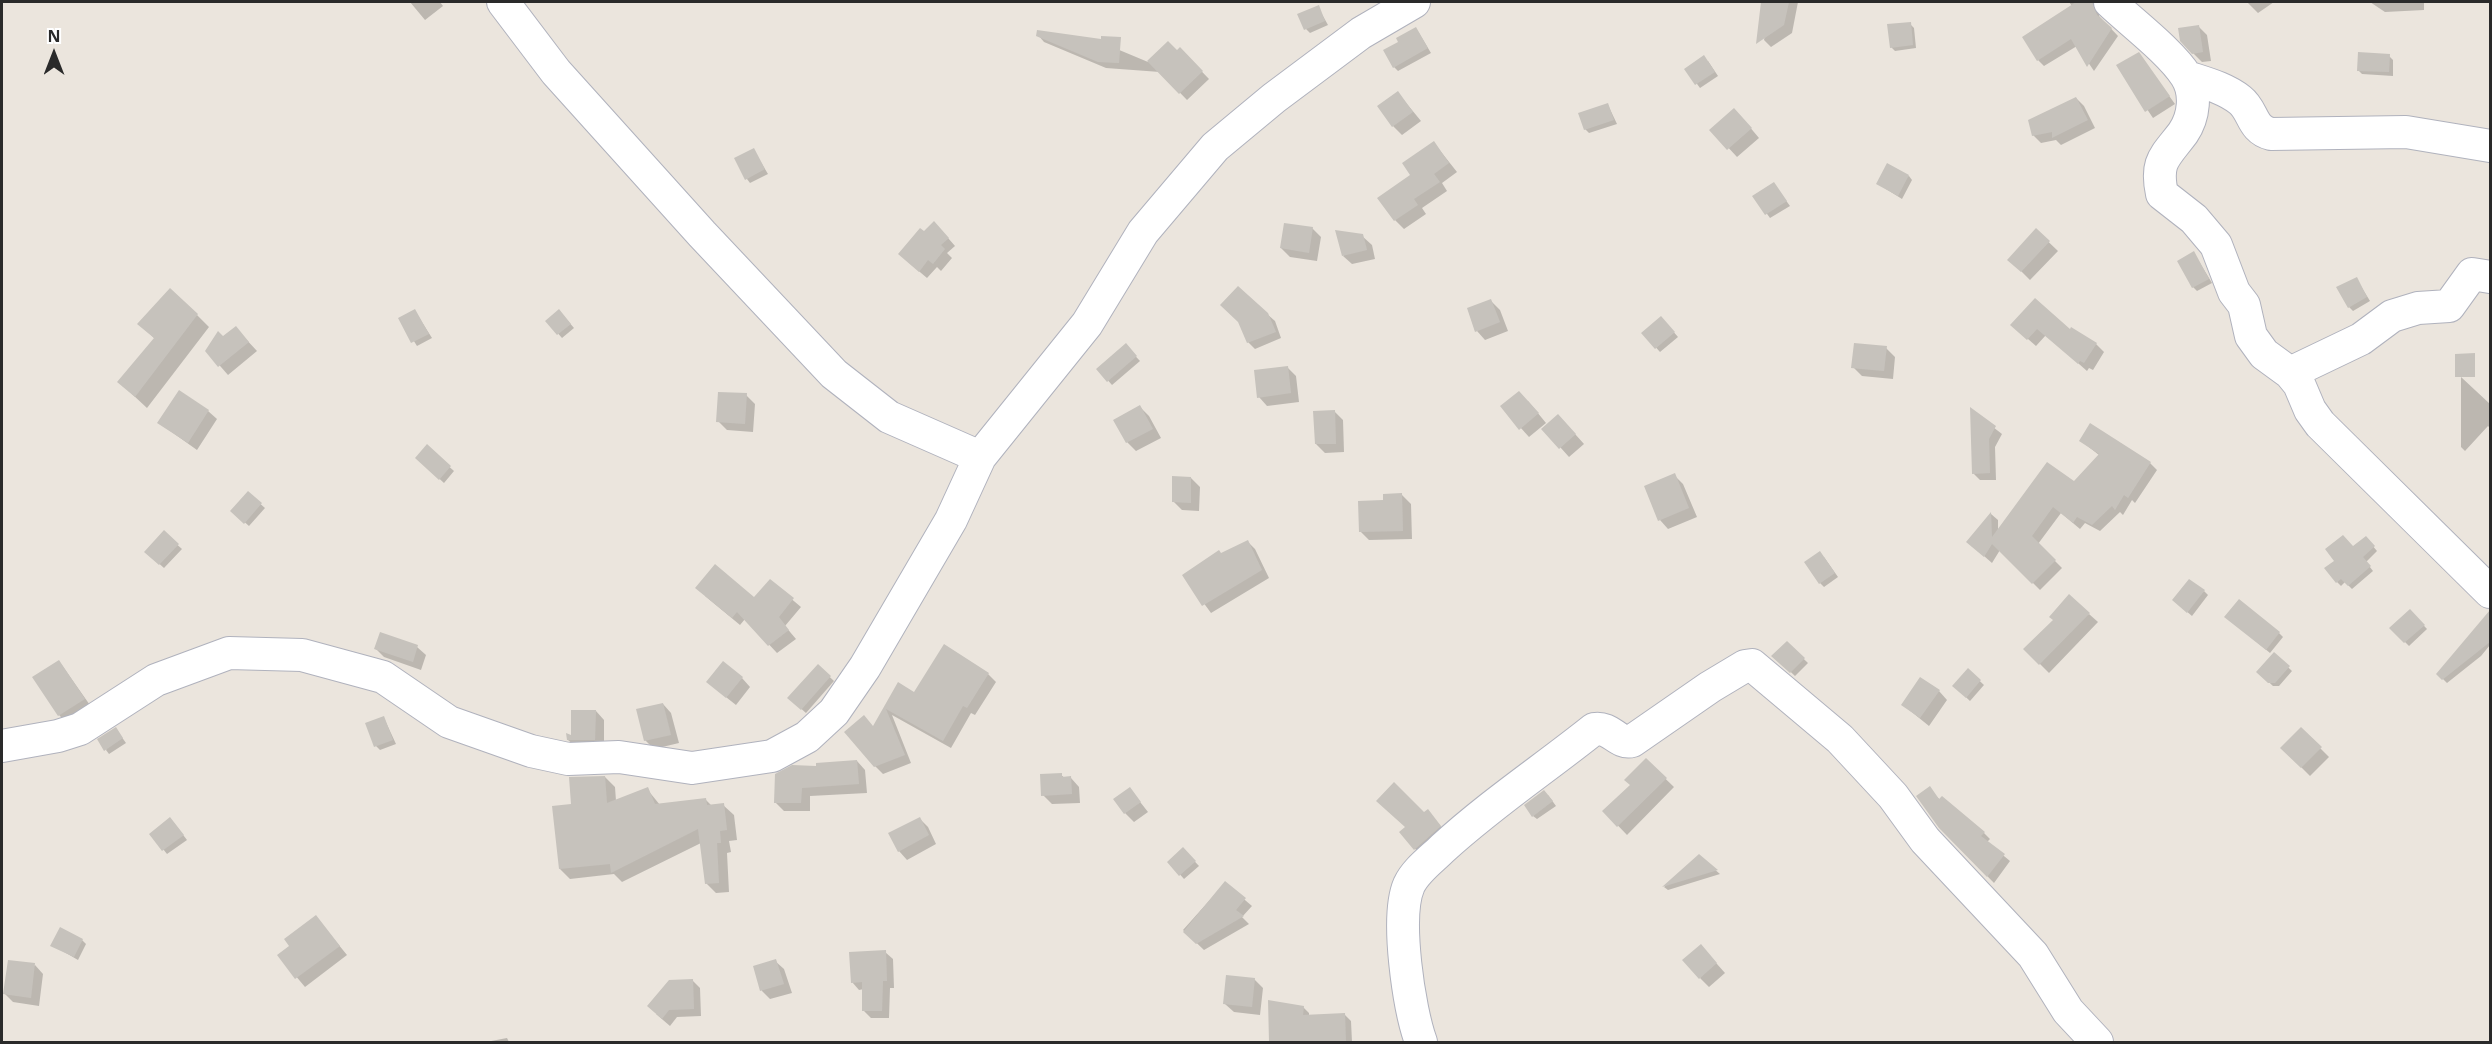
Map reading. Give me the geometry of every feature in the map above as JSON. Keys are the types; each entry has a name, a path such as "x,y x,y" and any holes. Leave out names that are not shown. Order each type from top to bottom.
{"street":[{"path":"503,2 556,72 702,234 834,374 889,417 980,457"},
{"path":"2,746 58,736 80,729 156,681 229,653 302,654 383,677 449,722 531,751 568,759 620,757 692,768 772,756 807,737 834,712 864,667 951,520 980,457 1087,324 1143,232 1215,147 1274,98 1361,33 1413,2"},
{"path":"2110,2 2187,77 2228,92 2242,101 2255,126 2271,134 2406,132 2490,146"},
{"path":"2187,77 2193,108 2190,120 2165,153 2158,168 2162,194 2194,219 2216,245 2235,292 2244,305 2251,336 2264,354 2290,373 2299,384 2310,410 2320,423 2490,592"},
{"path":"2290,373 2361,339 2392,316 2418,308 2449,306 2472,274 2490,277"},
{"path":"1421,1042 1415,1026 1409,989 1404,901 1410,883 1422,867 1500,798 1545,768 1594,729 1607,729 1627,743 1632,741 1710,687 1745,666 1752,665 1840,739 1893,796 1925,840 2033,955 2068,1011 2097,1042"}],"building":[{"path":"1761,2 1789,2 1784,25 1756,44"},
{"path":"2076,2 2092,2 2097,15 2112,28 2087,67 2071,39 2037,61 2022,37"},
{"path":"1319,5 1325,21 1304,30 1297,14"},
{"path":"1911,22 1913,45 1890,48 1887,24"},
{"path":"2199,25 2203,52 2192,54 2180,41 2178,28"},
{"path":"1416,27 1428,48 1393,68 1383,50 1398,42 1396,38"},
{"path":"1037,30 1101,39 1101,36 1121,37 1119,63 1098,62 1036,36"},
{"path":"1168,41 1177,50 1180,47 1203,71 1179,94 1147,61"},
{"path":"2139,52 2170,96 2145,112 2116,65"},
{"path":"2358,52 2390,54 2389,72 2357,71"},
{"path":"1704,55 1715,72 1695,85 1684,69"},
{"path":"1398,91 1413,112 1392,127 1377,106"},
{"path":"2076,97 2088,120 2052,138 2052,132 2032,136 2028,120"},
{"path":"1608,103 1614,120 1584,130 1578,113"},
{"path":"1734,108 1752,128 1727,150 1709,130"},
{"path":"1434,141 1449,163 1434,174 1440,182 1414,199 1418,205 1394,221 1377,198 1410,175 1402,163"},
{"path":"754,148 765,169 745,180 734,158"},
{"path":"1887,163 1909,175 1898,196 1876,184"},
{"path":"1774,182 1787,201 1765,215 1752,196"},
{"path":"934,221 949,238 941,245 945,249 933,264 928,260 919,272 898,254 920,228 924,231"},
{"path":"1284,223 1313,227 1309,253 1280,248"},
{"path":"2036,228 2050,241 2021,272 2007,260"},
{"path":"1335,230 1363,234 1367,250 1342,256"},
{"path":"2194,251 2209,279 2192,288 2177,261"},
{"path":"2357,277 2367,297 2348,308 2336,287"},
{"path":"1238,286 1268,313 1276,332 1247,343 1238,322 1220,305"},
{"path":"170,288 198,314 135,397 117,382 154,338 137,324"},
{"path":"2035,298 2070,329 2071,327 2097,343 2084,363 2080,361 2078,364 2037,329 2027,340 2010,325"},
{"path":"1491,299 1500,322 1475,332 1467,308"},
{"path":"415,309 429,334 411,343 398,318"},
{"path":"559,309 571,324 557,335 545,321"},
{"path":"1661,316 1675,332 1655,349 1641,333"},
{"path":"236,326 249,342 218,367 205,351 218,331 223,336"},
{"path":"1126,343 1137,356 1107,382 1096,369"},
{"path":"1854,343 1887,346 1884,371 1851,368"},
{"path":"2475,353 2475,377 2455,377 2455,354"},
{"path":"1288,366 1291,393 1257,398 1254,370"},
{"path":"179,390 209,410 188,443 157,423"},
{"path":"1519,391 1539,413 1519,430 1500,406"},
{"path":"718,392 747,393 745,424 716,422"},
{"path":"1140,405 1153,429 1126,443 1113,420"},
{"path":"1970,407 1996,426 1989,439 1990,473 1972,474"},
{"path":"1335,410 1336,444 1315,444 1313,411"},
{"path":"1558,414 1576,434 1559,449 1541,429"},
{"path":"2090,423 2151,462 2128,498 2124,495 2115,510 2112,506 2092,525 2077,517 2073,523 2053,507 2032,536 2056,560 2032,584 1992,544 1984,557 1966,542 1991,512 1992,537 2047,462 2074,481 2099,454 2079,441"},
{"path":"427,444 451,466 439,480 415,458"},
{"path":"1675,473 1689,508 1658,521 1644,486"},
{"path":"1172,476 1191,477 1191,503 1172,502"},
{"path":"248,491 262,503 244,524 230,511"},
{"path":"1402,493 1403,531 1359,532 1358,501 1383,500 1383,494"},
{"path":"164,530 179,544 159,565 144,552"},
{"path":"2343,535 2353,546 2366,536 2375,546 2363,557 2371,566 2348,586 2341,579 2336,583 2324,568 2334,561 2325,549"},
{"path":"1248,540 1262,570 1202,606 1182,575 1219,550 1221,553"},
{"path":"1820,551 1835,573 1819,584 1804,562"},
{"path":"715,564 754,597 770,579 794,598 779,617 789,630 768,646 737,612 732,618 695,588"},
{"path":"2189,579 2205,590 2187,613 2172,600"},
{"path":"2069,594 2090,613 2039,665 2023,649 2053,620 2049,617"},
{"path":"2239,599 2280,632 2266,650 2224,617"},
{"path":"2410,609 2425,625 2404,643 2389,628"},
{"path":"2490,610 2490,642 2442,680 2436,674"},
{"path":"380,632 418,645 413,662 374,649"},
{"path":"1787,641 1805,658 1790,673 1771,656"},
{"path":"944,644 989,673 967,708 963,706 943,741 886,709 905,755 874,767 844,732 864,715 873,726 898,682 914,692"},
{"path":"2274,652 2290,666 2275,683 2268,683 2256,672"},
{"path":"59,660 85,699 58,716 32,677"},
{"path":"723,661 743,677 726,698 706,682"},
{"path":"818,664 831,676 801,710 787,698"},
{"path":"1968,668 1981,680 1966,698 1952,686"},
{"path":"1920,677 1940,690 1920,718 1901,705"},
{"path":"663,703 671,735 644,741 636,709"},
{"path":"571,710 596,710 595,740 567,740 566,733 571,735"},
{"path":"384,716 393,740 374,747 365,723"},
{"path":"116,727 123,738 104,751 97,739"},
{"path":"2301,727 2322,747 2301,768 2280,748"},
{"path":"1646,758 1667,778 1617,827 1602,811 1630,785 1624,780"},
{"path":"857,760 859,784 802,788 801,803 774,803 775,774 792,765 816,766 816,763"},
{"path":"1062,773 1062,777 1071,776 1072,794 1041,796 1040,774"},
{"path":"605,776 607,803 648,787 655,804 706,798 707,805 724,803 727,830 720,831 721,843 717,843 719,883 705,884 698,829 611,873 610,864 559,869 552,806 571,804 569,777"},
{"path":"1394,782 1424,812 1428,809 1441,826 1414,850 1399,832 1405,827 1376,801"},
{"path":"1930,786 1939,799 1942,796 1985,832 1981,836 2005,854 1987,877 1939,828 1916,796"},
{"path":"1130,787 1141,802 1124,814 1113,799"},
{"path":"1544,790 1553,801 1532,817 1524,805"},
{"path":"170,817 184,835 162,851 149,834"},
{"path":"920,817 929,835 898,852 888,833"},
{"path":"1183,847 1196,861 1179,876 1167,862"},
{"path":"1699,854 1718,870 1662,887"},
{"path":"1225,881 1246,898 1236,910 1244,916 1196,944 1183,932"},
{"path":"316,915 340,946 295,979 277,955 289,946 284,939"},
{"path":"60,927 83,939 74,957 50,946"},
{"path":"1701,944 1717,963 1699,979 1682,960"},
{"path":"886,950 887,981 883,981 882,1011 862,1011 862,982 851,983 849,952"},
{"path":"776,959 784,984 760,991 753,966"},
{"path":"8,960 35,963 31,998 3,994"},
{"path":"1226,975 1255,978 1252,1007 1223,1004"},
{"path":"693,979 694,1009 669,1010 662,1019 647,1006 669,980"},
{"path":"1268,1000 1304,1006 1303,1015 1345,1013 1346,1042 1269,1042"}]}
